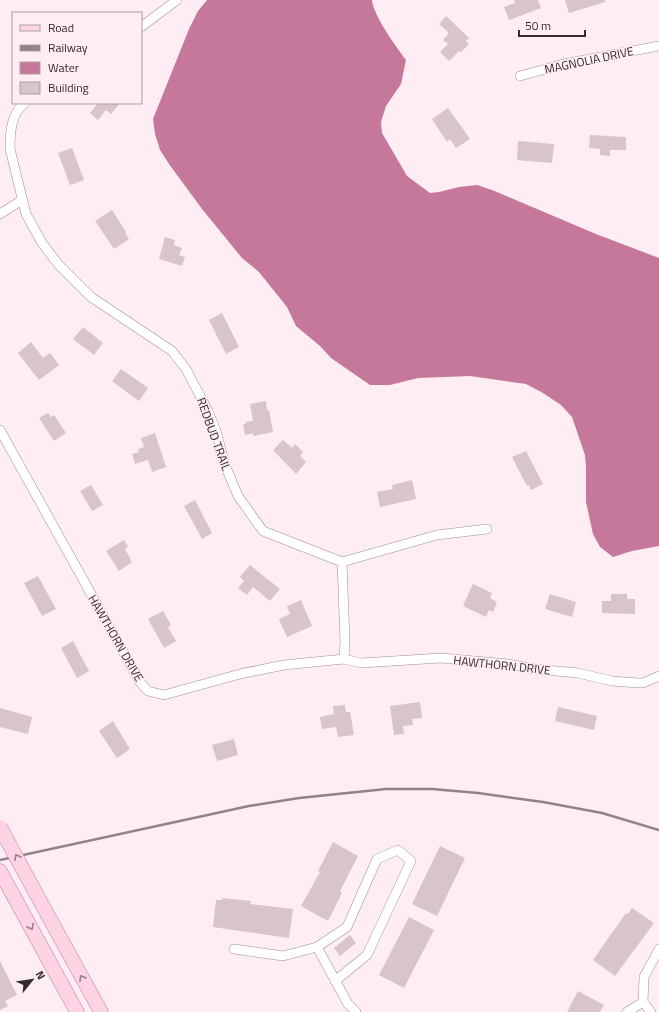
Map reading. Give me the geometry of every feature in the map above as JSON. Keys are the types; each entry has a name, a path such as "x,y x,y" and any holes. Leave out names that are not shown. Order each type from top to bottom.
{"main road":[{"path":"0,827 101,1012"},
{"path":"0,871 77,1012"}],"street":[{"path":"142,26 177,0"},
{"name":"MAGNOLIA DRIVE","path":"520,76 564,64 659,46"},
{"name":"REDBUD TRAIL","path":"24,104 19,107 14,118 10,139 10,149 26,214 36,234 58,264 91,296 172,351 186,370 208,411 238,496 263,531 342,562"},
{"path":"0,214 22,200"},
{"name":"HAWTHORN DRIVE","path":"0,430 136,676 148,691 164,695 240,674 284,665 344,659 361,663 441,658 508,664 535,669 578,673 612,681 643,683 659,676"},
{"path":"344,659 345,642 342,562 437,534 487,529"},
{"path":"234,949 284,956 317,947 347,927 377,859 398,850 411,861 367,955 335,981"},
{"path":"317,947 348,1004 356,1012"},
{"path":"651,1012 643,1002 644,977 659,949"},
{"path":"627,1012 643,1002"}],"water":[{"path":"207,0 372,0 376,14 406,60 401,84 386,106 381,122 382,133 407,176 430,193 477,185 659,258 659,546 632,551 613,557 600,547 593,534 586,502 585,455 572,417 561,405 543,393 526,384 470,376 418,378 390,385 370,385 331,358 320,346 296,326 287,307 259,272 242,258 202,209 160,150 155,134 153,119 189,29 198,11"}],"building":[{"path":"514,0 538,0 541,8 509,20 504,7 515,3"},
{"path":"565,0 605,0 605,2 569,13"},
{"path":"446,16 469,38 466,41 469,44 449,61 440,52 448,44 443,40 449,33 439,24"},
{"path":"97,104 119,104 111,114 106,110 98,120 90,113"},
{"path":"448,108 470,139 456,148 450,139 447,142 432,119"},
{"path":"590,135 626,137 626,150 610,150 610,156 600,155 600,149 589,148"},
{"path":"518,141 554,144 552,163 517,160"},
{"path":"72,148 84,180 70,185 58,153"},
{"path":"112,210 129,239 114,249 95,221"},
{"path":"165,237 175,240 174,245 182,248 179,255 185,257 182,266 159,259"},
{"path":"222,313 239,347 226,354 209,320"},
{"path":"83,327 103,343 94,355 73,339"},
{"path":"31,342 43,358 50,353 59,365 39,380 18,353"},
{"path":"121,369 148,388 139,401 112,381"},
{"path":"266,401 267,411 269,410 273,432 253,436 253,433 245,435 243,424 253,421 250,404"},
{"path":"48,413 51,417 54,415 66,433 54,441 39,418"},
{"path":"155,433 166,467 152,472 148,460 135,464 132,454 139,452 138,449 144,447 141,438"},
{"path":"283,440 292,448 295,444 303,452 300,456 306,462 296,474 273,450"},
{"path":"526,451 543,484 531,490 529,485 527,486 512,457"},
{"path":"412,480 416,499 380,507 377,492 393,489 392,485"},
{"path":"91,485 103,505 92,511 80,491"},
{"path":"195,500 212,533 202,539 184,506"},
{"path":"124,540 128,547 125,549 132,562 119,571 106,551"},
{"path":"250,565 280,589 270,601 253,587 247,595 238,588 244,581 240,577"},
{"path":"38,576 56,609 42,616 24,583"},
{"path":"473,584 492,593 490,598 497,602 493,612 489,610 486,617 463,606"},
{"path":"550,594 576,602 572,617 545,609"},
{"path":"611,594 627,594 627,599 635,599 635,614 602,613 602,601 611,601"},
{"path":"301,600 312,626 287,637 279,619 290,614 287,606"},
{"path":"163,611 171,625 168,627 176,641 164,648 148,619"},
{"path":"73,641 89,671 77,678 61,648"},
{"path":"420,702 422,718 412,719 413,725 403,726 404,734 394,735 390,706"},
{"path":"345,705 346,712 350,712 354,735 338,737 336,727 322,729 320,717 334,714 333,706"},
{"path":"558,707 597,716 594,730 555,721"},
{"path":"0,708 32,717 28,734 0,727"},
{"path":"113,721 130,749 117,758 99,731"},
{"path":"234,739 238,755 217,761 212,745"},
{"path":"333,842 358,856 340,891 342,893 328,921 301,906 320,872 318,871"},
{"path":"440,846 465,858 437,916 412,904"},
{"path":"223,898 251,901 250,904 293,909 289,938 213,927 216,900 222,900"},
{"path":"632,908 654,923 615,976 593,960 626,913 628,914"},
{"path":"409,917 434,930 404,988 379,975"},
{"path":"350,935 356,943 340,956 334,948"},
{"path":"0,961 17,995 5,1001 8,1006 0,1010"},
{"path":"578,991 604,1005 600,1012 567,1012"}],"railway":[{"path":"0,860 249,806 299,798 386,789 432,789 478,793 543,802 602,813 659,830"}]}
